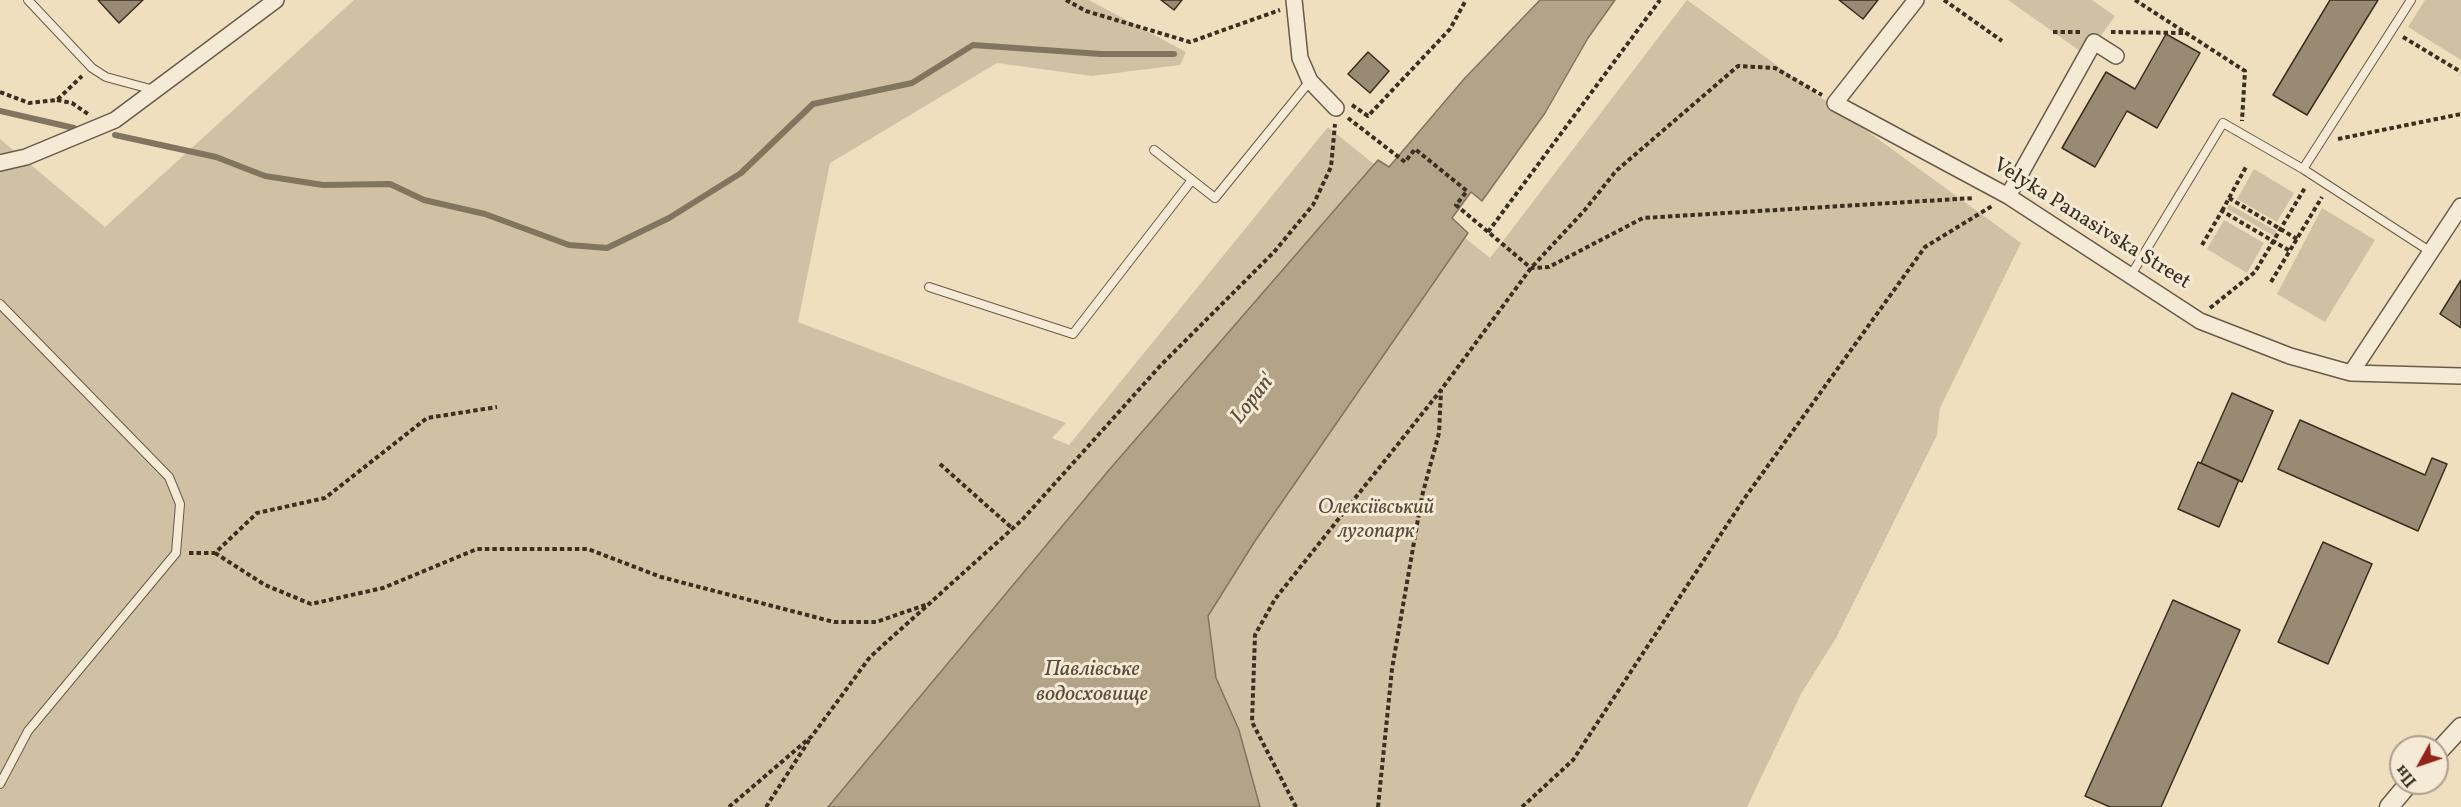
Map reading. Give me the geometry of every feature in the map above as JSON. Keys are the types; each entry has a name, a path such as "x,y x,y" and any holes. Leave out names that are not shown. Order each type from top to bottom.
{"street":[{"path":"0,163 26,157 115,120 276,0"},
{"path":"1835,104 1916,0"},
{"path":"1294,3 1300,58 1310,81 1336,108"},
{"path":"2008,196 2094,42 2116,56"},
{"name":"Velyka Panasivska Street","path":"1835,104 2008,196 2197,318 2290,356 2351,373 2461,376"},
{"path":"2351,373 2461,206"},
{"path":"2449,740 2461,727"},
{"path":"2389,807 2399,795"}],"lane":[{"path":"28,0 92,68 106,77 156,90"},
{"path":"2303,169 2411,0"},
{"path":"1154,150 1215,198 1310,81"},
{"path":"2132,275 2223,123 2313,175 2431,252"},
{"path":"929,287 1073,334 1192,180"},
{"path":"0,304 169,477 180,504 176,553 28,731 0,784"}],"path":[{"path":"1066,0 1086,11 1190,42 1294,3"},
{"path":"766,807 802,756 812,736 870,657 1012,529 1161,365 1274,252 1313,205 1331,167 1336,108 1343,98 1368,116 1450,29 1466,0"},
{"path":"1488,232 1660,0"},
{"path":"1944,0 2002,41"},
{"path":"2135,0 2245,71 2241,134"},
{"path":"2392,30 2461,72"},
{"path":"2053,32 2089,32"},
{"path":"2101,32 2185,33"},
{"path":"1296,807 1252,722 1255,635 1275,599 1441,390 1531,268 1584,211 1616,171 1738,66 1775,68 1835,104"},
{"path":"57,100 92,68"},
{"path":"0,92 29,103 57,100 72,103 88,114 99,128"},
{"path":"2319,143 2461,114"},
{"path":"1364,131 1405,162 1415,149 1467,191 1456,205 1531,268 1550,267 1643,218 2008,196"},
{"path":"2202,244 2247,165"},
{"path":"2197,318 2255,272 2313,175"},
{"path":"2271,282 2329,186"},
{"path":"1522,807 1573,760 1744,499 1925,247 2008,196"},
{"path":"2229,198 2297,239"},
{"path":"2222,211 2290,251"},
{"path":"1378,807 1392,669 1422,496 1439,433 1441,390"},
{"path":"215,553 257,513 325,498 427,418 497,407"},
{"path":"940,465 1012,529"},
{"path":"176,553 215,553 265,585 311,604 383,588 477,549 588,549 661,577 834,622 876,622 931,603"},
{"path":"729,807 812,736"}],"green space":[{"name":"Олексіївський лугопарк","path":"354,0 1089,0 1186,52 1180,65 1092,76 997,63 830,163 798,322 1066,423 1052,438 1069,445 1328,127 1490,258 1687,0 2021,243 1940,408 1937,435 1836,638 1801,694 1747,807 0,807 0,139 105,227"},
{"path":"2008,0 2092,0 2115,16 2087,56"},
{"path":"2425,0 2461,0 2461,60 2408,27"},
{"path":"2254,169 2294,193 2277,222 2237,199"},
{"path":"2229,204 2276,231 2274,236 2227,209"},
{"path":"2322,208 2375,240 2325,322 2277,294"},
{"path":"2224,220 2264,243 2247,273 2207,249"}],"water":[{"name":"Павлівське водосховище","path":"1540,0 1615,0 1588,38 1545,113 1482,201 1471,192 1452,218 1468,233 1255,541 1208,616 1216,678 1239,730 1260,807 828,807 1109,470 1378,160 1389,167 1464,79"}],"building":[{"path":"98,0 143,0 119,23"},
{"path":"1161,0 1182,0 1174,10"},
{"path":"1839,0 1878,0 1863,19"},
{"path":"2330,0 2378,0 2307,115 2273,95"},
{"path":"2166,34 2200,53 2157,128 2127,111 2095,167 2062,148 2106,72 2135,89"},
{"path":"1368,52 1389,71 1370,93 1348,74"},
{"path":"2461,280 2461,328 2440,314"},
{"path":"2232,393 2273,411 2242,482 2201,463"},
{"path":"2300,420 2425,475 2432,458 2447,464 2418,531 2278,469"},
{"path":"2198,462 2239,480 2219,527 2178,509"},
{"path":"2323,542 2372,564 2328,664 2278,642"},
{"path":"2173,600 2240,630 2161,807 2110,807 2085,796"}],"waterway":[{"path":"115,135 216,157 265,176 323,185 390,184 424,200 485,214 569,245 607,248 669,218 741,173 813,104 912,83 973,45 1101,54 1174,54"},
{"path":"0,111 74,128"}],"water label":[{"name":"Lopan'","path":"1254,400"}]}
